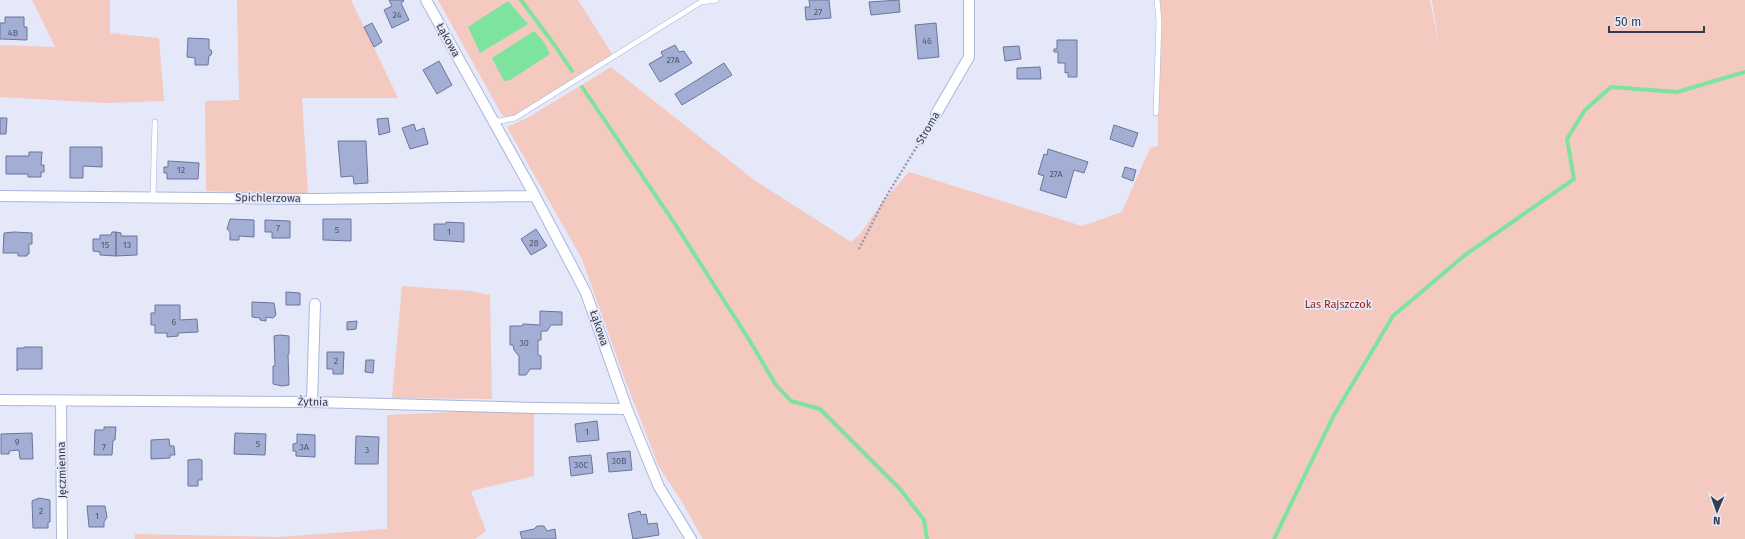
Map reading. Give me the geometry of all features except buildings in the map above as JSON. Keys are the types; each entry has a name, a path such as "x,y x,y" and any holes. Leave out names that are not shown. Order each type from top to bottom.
{"street":[{"name":"Łąkowa","path":"426,0 535,196 586,293 627,409 659,487 691,539"},
{"name":"Stroma","path":"936,114 969,57 970,0"},
{"name":"Spichlerzowa","path":"0,196 314,199 535,196"},
{"path":"312,402 315,304"},
{"name":"Żytnia","path":"0,400 312,402 627,409"},
{"name":"Jęczmienna","path":"61,401 62,539"}],"lane":[{"path":"494,122 515,118 701,2 716,0"},
{"path":"1156,113 1159,21 1157,0"},
{"path":"153,197 154,122"}],"path":[{"name":"Stroma","path":"859,249 884,200 936,114"}],"green space":[{"path":"32,0 110,0 110,33 159,38 164,101 107,103 0,97 0,45 55,47"},
{"path":"237,0 351,0 398,98 302,98 308,195 206,191 205,101 239,100"},
{"path":"438,0 578,0 612,54 510,119 502,115"},
{"name":"Las Rajszczok","path":"1158,0 1430,0 1439,47 1432,0 1745,0 1745,539 703,539 682,502 659,467 624,377 582,259 507,127 529,117 611,67 754,180 851,242 860,234 884,200 909,172 1082,226 1122,212 1150,148 1158,146"},
{"path":"402,286 470,291 490,295 492,399 392,398"},
{"path":"534,408 534,476 471,491 486,531 475,539 135,539 135,534 279,537 387,529 387,415"}],"shaded area":[{"path":"508,1 528,24 480,53 468,27"},
{"path":"534,31 544,42 550,54 510,80 504,81 492,58"}],"waterway":[{"path":"521,0 572,71"},
{"path":"1274,539 1334,415 1393,316 1465,255 1574,179 1567,139 1585,110 1611,87 1677,92 1745,72"},
{"path":"582,87 675,224 748,338 776,385 791,401 820,409 900,489 924,520 927,539"}]}
